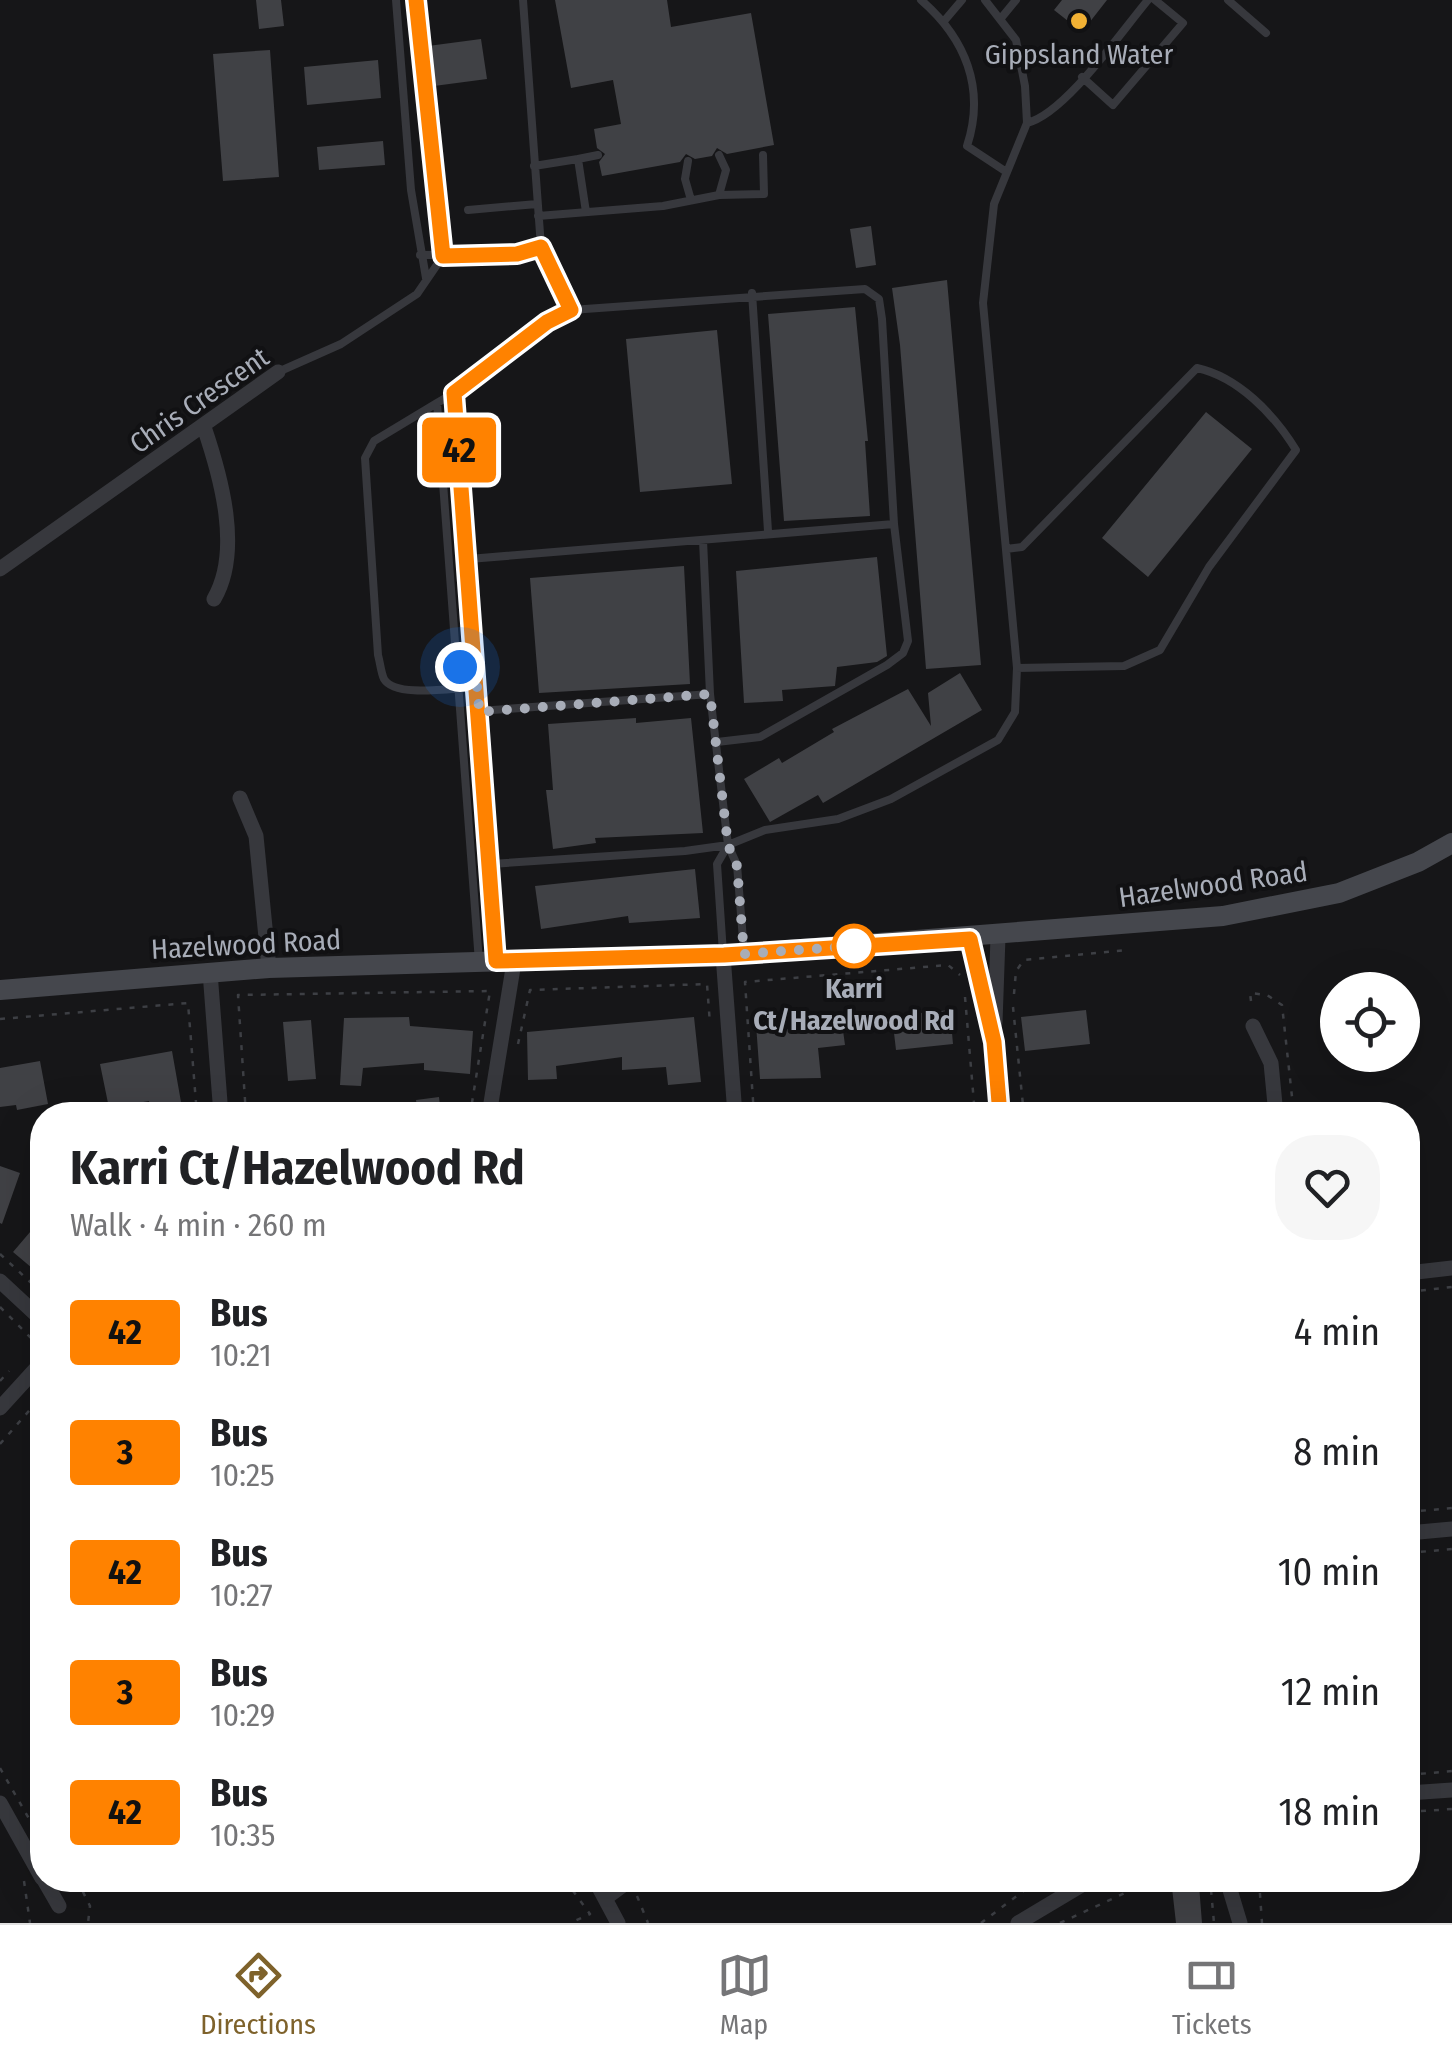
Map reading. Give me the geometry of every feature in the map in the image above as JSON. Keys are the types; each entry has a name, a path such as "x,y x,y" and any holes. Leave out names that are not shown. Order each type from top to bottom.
{"main road":[{"name":"Hazelwood Road","path":"0,990 269,968 734,954 998,937 1281,907 1382,878 1452,842"}],"street":[{"name":"Chris Crescent","path":"0,569 278,372"},
{"path":"204,427 219,470 226,534 226,578 214,599"},
{"path":"240,798 256,836 269,968"},
{"path":"998,937 994,1042 999,1102"},
{"path":"970,939 994,1042"},
{"path":"734,954 736,1102"},
{"path":"490,1102 496,962"},
{"path":"210,972 220,1102"},
{"path":"1253,1026 1271,1062 1275,1102"},
{"path":"1420,1271 1452,1268"},
{"path":"0,1281 30,1309"},
{"path":"0,1408 30,1375"},
{"path":"1420,1532 1452,1529"},
{"path":"1420,1793 1452,1790"},
{"path":"0,1803 30,1856"},
{"path":"51,1892 59,1906"},
{"path":"603,1892 618,1923"},
{"path":"607,1898 621,1892"},
{"path":"1018,1923 1070,1892"},
{"path":"1225,1892 1239,1916"}],"lane":[{"path":"396,0 411,190 426,278"},
{"path":"416,0 443,256"},
{"path":"522,0 541,247 571,310"},
{"path":"921,0 945,20 974,77 977,106 968,146 1005,170"},
{"path":"945,20 962,0"},
{"path":"491,864 728,845 765,830 838,819 970,759 998,740 1015,712 1017,668 983,302 984,258 1005,170 1026,123 1016,40 1002,17 985,0"},
{"path":"1002,17 1016,0"},
{"path":"1026,123 1039,120 1151,0 1182,23 1113,105 1082,77"},
{"path":"1228,0 1266,32"},
{"path":"406,121 430,120"},
{"path":"534,166 598,155"},
{"path":"718,195 726,170 719,155"},
{"path":"538,216 718,195 764,194 762,156"},
{"path":"578,159 586,212"},
{"path":"688,160 685,178 691,200"},
{"path":"411,190 436,187"},
{"path":"468,210 537,204"},
{"path":"420,255 517,254 541,247"},
{"name":"Chris Crescent","path":"278,372 366,329 418,294 443,256"},
{"path":"478,687 409,691 384,680 378,655 365,458 374,441 454,393 547,322 571,310 865,288 880,299 894,524 908,641 903,653 760,737 717,742"},
{"path":"752,294 768,531"},
{"path":"1006,549 1022,548 1197,368 1223,374 1282,428 1296,450 1209,567 1160,650 1124,666 1017,668"},
{"path":"454,393 470,558 496,962"},
{"path":"437,403 463,722 496,962"},
{"path":"470,558 704,540 768,531 894,524"},
{"path":"704,540 710,694 728,845 737,866 734,954"},
{"path":"460,667 476,666"},
{"path":"463,722 479,716 710,694"},
{"path":"728,845 717,864 734,954"}],"path":[{"path":"1023,1102 1013,1005 1016,971 1024,960 1128,950"},
{"path":"753,1102 745,982 948,965 963,978"},
{"path":"516,1056 530,990 707,984 712,1036"},
{"path":"245,1102 238,995 490,990 472,1102"},
{"path":"1251,1001 1250,993 1258,993 1282,1005 1293,1102"},
{"path":"965,995 974,1102"},
{"path":"0,1020 188,1003 196,1102"},
{"path":"0,1254 30,1282"},
{"path":"1420,1291 1452,1287"},
{"path":"0,1307 30,1337"},
{"path":"24,1356 30,1350"},
{"path":"0,1381 12,1368"},
{"path":"0,1444 30,1410"},
{"path":"1420,1511 1452,1508"},
{"path":"1420,1552 1452,1549"},
{"path":"0,1768 30,1822"},
{"path":"1420,1773 1452,1772"},
{"path":"1420,1811 1452,1808"},
{"path":"23,1877 30,1923"},
{"path":"83,1892 90,1906 88,1923"},
{"path":"570,1923 590,1914 574,1892"},
{"path":"635,1892 648,1923"},
{"path":"982,1923 1022,1892"},
{"path":"1060,1923 1128,1892"},
{"path":"1214,1923 1217,1892"},
{"path":"1259,1892 1262,1923"}],"building":[{"path":"256,0 281,0 284,26 259,29"},
{"path":"555,0 667,0 671,27 751,13 774,145 727,154 717,148 712,156 695,159 686,154 680,162 602,176 599,162 605,154 597,148 594,129 621,124 613,80 571,88"},
{"name":"Gippsland Water","path":"1062,0 1107,0 1082,32 1054,10"},
{"path":"481,39 487,79 434,86 428,46"},
{"path":"270,50 279,177 223,181 213,54"},
{"path":"378,60 381,98 307,105 304,67"},
{"path":"383,141 385,165 319,170 317,147"},
{"path":"871,226 876,265 856,268 850,229"},
{"path":"947,280 981,665 926,669 892,288"},
{"path":"855,307 868,441 870,516 784,521 768,314"},
{"path":"717,330 732,484 640,492 626,339"},
{"path":"1206,412 1252,449 1148,577 1102,538"},
{"path":"877,557 887,656 877,662 837,667 835,686 782,690 783,701 744,703 736,571"},
{"path":"684,566 690,684 539,693 530,578"},
{"path":"960,673 982,710 823,803 818,795 770,822 744,779 779,758 782,763 834,732 832,729 908,689 931,726 928,693"},
{"path":"636,718 636,723 691,718 703,833 595,838 596,843 553,849 546,790 553,790 548,724"},
{"path":"695,869 700,918 629,923 628,916 541,929 535,886"},
{"path":"950,1010 953,1044 896,1050 892,1016"},
{"path":"1086,1010 1090,1044 1025,1051 1021,1017"},
{"path":"409,1017 410,1026 473,1031 470,1074 424,1070 424,1063 363,1068 361,1086 340,1085 344,1018"},
{"path":"694,1017 701,1082 668,1085 666,1067 622,1070 622,1057 556,1066 557,1079 528,1080 527,1032"},
{"path":"311,1020 316,1079 288,1081 283,1022"},
{"path":"786,1021 787,1029 842,1023 845,1045 818,1048 821,1078 760,1079 756,1024"},
{"path":"172,1051 181,1102 108,1102 100,1064"},
{"path":"40,1061 48,1102 30,1102 30,1107 17,1110 16,1105 0,1107 0,1068"},
{"path":"439,1097 440,1102 416,1102"},
{"path":"0,1166 20,1173 2,1224 0,1223"},
{"path":"30,1232 30,1266 13,1252"},
{"path":"1172,1892 1200,1892 1202,1923 1176,1923"}],"bus line":[{"name":"42","path":"416,0 443,256 517,254 541,247 571,310 547,322 454,393 470,558 496,961 724,955 970,939 994,1042 999,1102"}],"place":[{"name":"Gippsland Water","path":"1079,21"},
{"name":"Karri Ct/Hazelwood Rd","path":"854,946"}],"route":[{"path":"460,667 461,687 478,687 479,712 710,694 728,845 737,866 744,954 854,946"}]}
